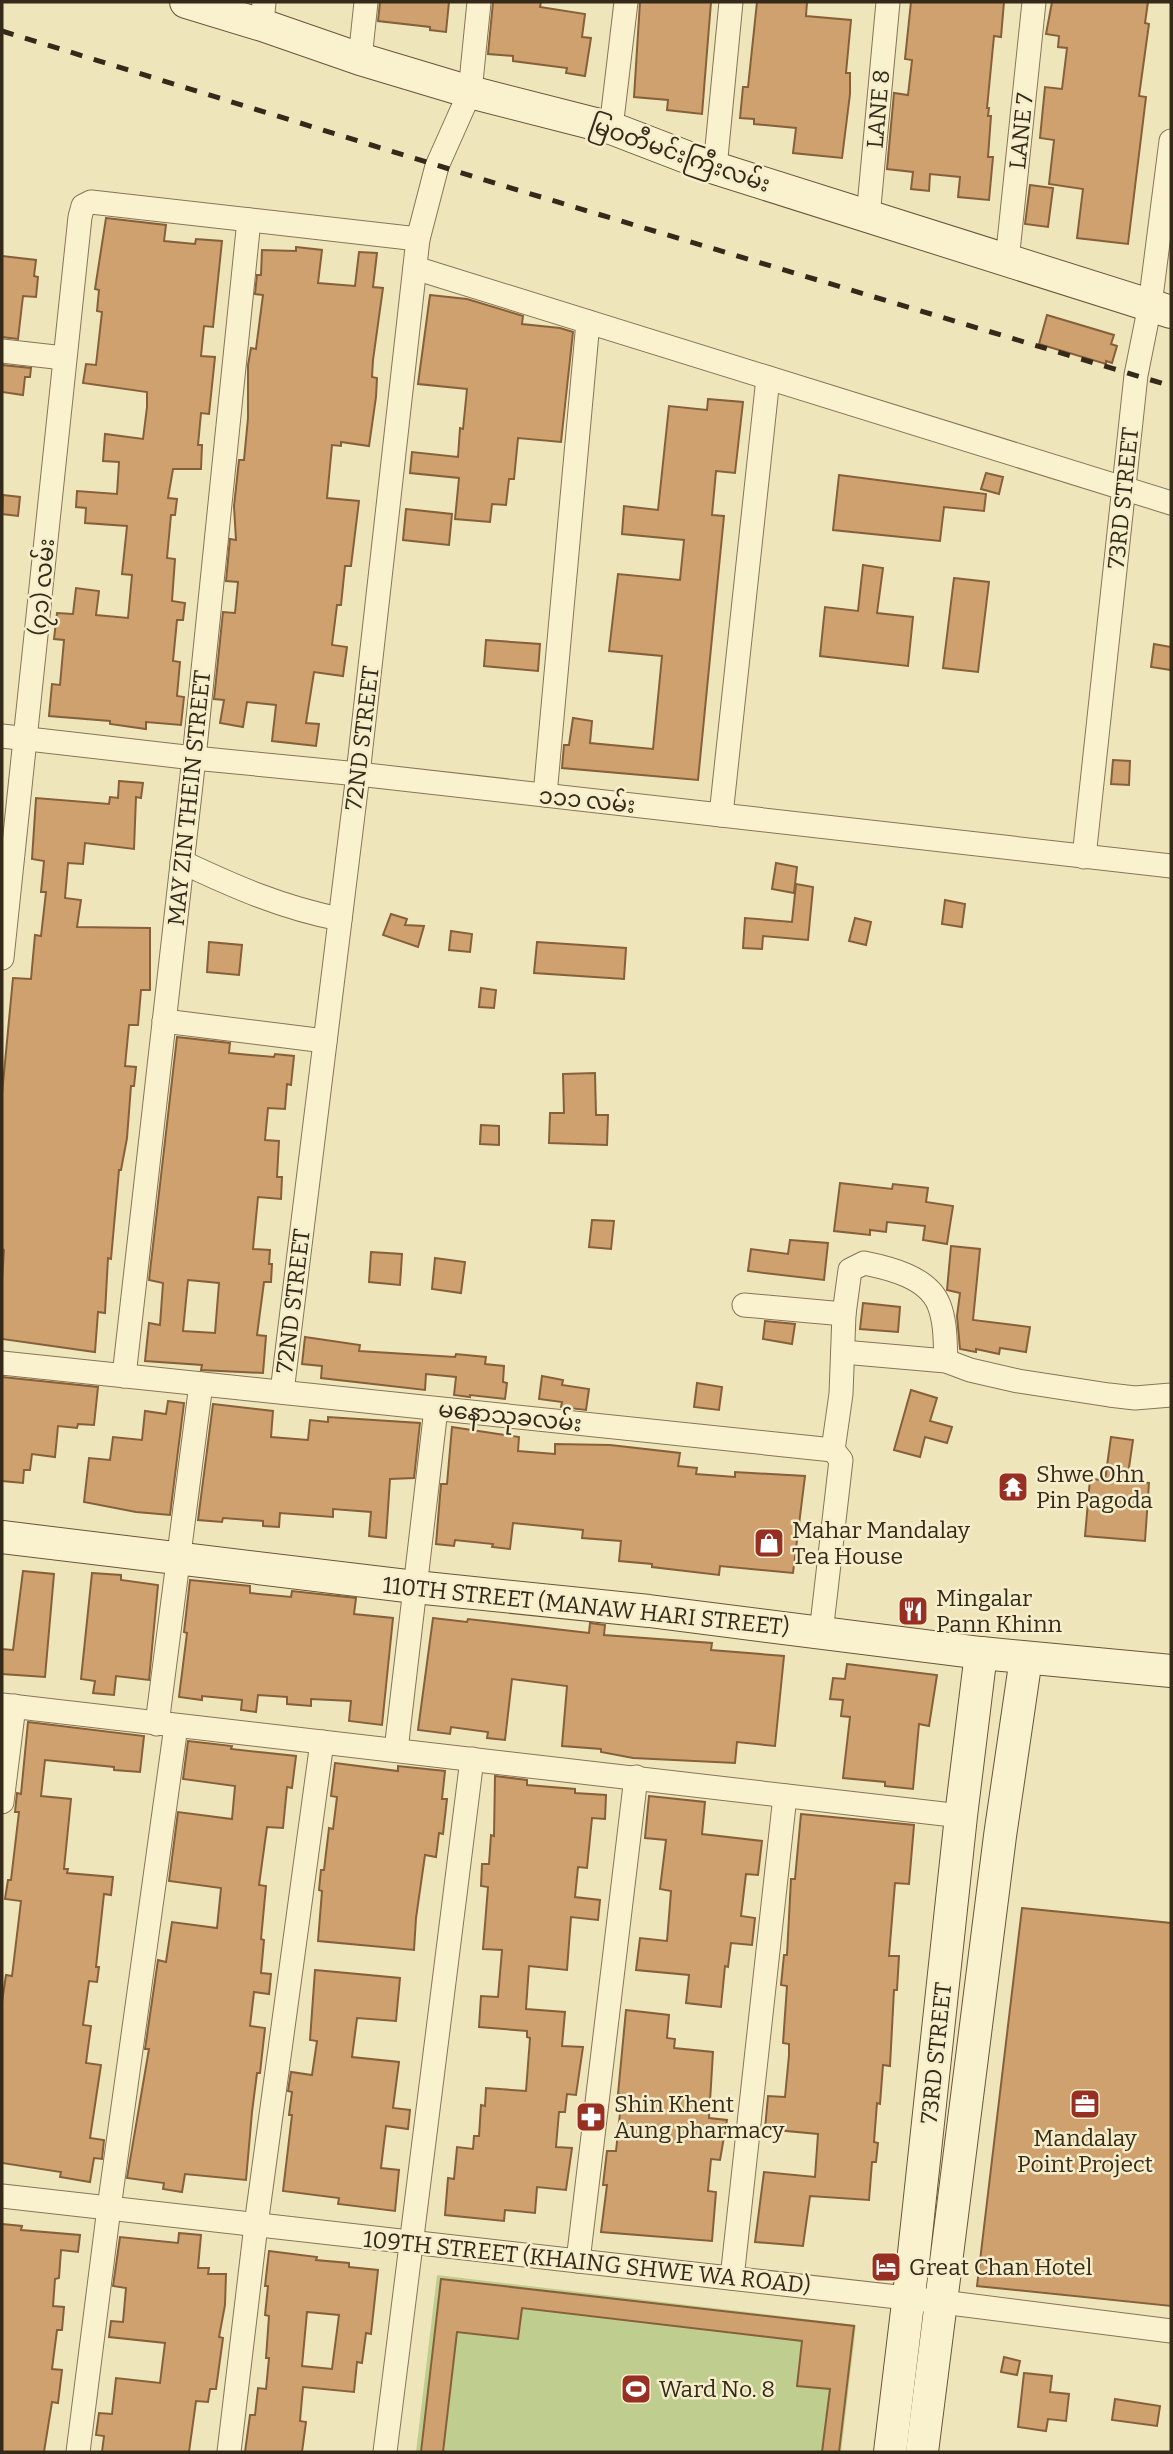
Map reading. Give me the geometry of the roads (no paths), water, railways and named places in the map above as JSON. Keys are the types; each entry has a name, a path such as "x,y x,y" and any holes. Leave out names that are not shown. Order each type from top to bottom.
{"main road":[{"name":"မြဝတီမင်းကြီးလမ်း","path":"187,2 263,13 360,59 470,92 611,128 715,168 1161,309"},
{"name":"110TH STREET (MANAW HARI STREET)","path":"2,1537 981,1653 1171,1671"},
{"name":"73RD STREET","path":"890,2452 981,1653"},
{"name":"73RD STREET","path":"922,2452 1000,1836 1026,1658"}],"street":[{"path":"360,59 366,2"},
{"name":"72ND STREET","path":"282,1392 358,774 418,239 438,166 470,92 479,2"},
{"path":"611,128 626,2"},
{"path":"715,168 731,2"},
{"name":"LANE 8","path":"867,217 888,2"},
{"name":"LANE 7","path":"1007,261 1034,2"},
{"name":"73RD STREET","path":"1084,857 1136,375 1161,309 1171,141"},
{"name":"(၇၁) လမ်း","path":"2,958 27,738 64,358 83,206 91,202 249,220"},
{"path":"249,220 418,239"},
{"name":"MAY ZIN THEIN STREET","path":"124,1376 194,758 249,220"},
{"path":"415,268 1171,503"},
{"path":"545,795 588,322"},
{"path":"2,351 64,358"},
{"path":"721,815 768,378"},
{"name":"၁၁၁ လမ်း","path":"2,736 1171,866"},
{"path":"182,862 282,905 340,919"},
{"path":"164,1021 325,1041"},
{"path":"821,1633 841,1460 833,1450 841,1394 844,1314 850,1270 864,1263 887,1268 913,1278 931,1293 939,1304 944,1325 946,1361"},
{"path":"744,1305 844,1314"},
{"path":"843,1352 946,1361 970,1370 1018,1381 1109,1395 1158,1398 1171,1395"},
{"name":"မနောသုခလမ်း","path":"2,1363 833,1450"},
{"path":"78,2452 167,1725 179,1558 201,1384"},
{"path":"396,1750 436,1409"},
{"path":"2,1802 8,1706 961,1816"},
{"path":"229,2452 256,2225 322,1742"},
{"path":"385,2452 472,1759"},
{"path":"578,2261 636,1777"},
{"path":"732,2278 785,1796"},
{"name":"109TH STREET (KHAING SHWE WA ROAD)","path":"2,2196 908,2298 1171,2331"}],"railway":[{"path":"2,31 501,185 1171,386"}],"place":[{"name":"Shwe Ohn Pin Pagoda","path":"1013,1487"},
{"name":"Mahar Mandalay Tea House","path":"769,1543"},
{"name":"Mingalar Pann Khinn","path":"913,1611"},
{"name":"Mandalay Point Project","path":"1085,2104"},
{"name":"Shin Khent Aung pharmacy","path":"591,2117"},
{"name":"Great Chan Hotel","path":"886,2267"},
{"name":"Ward No. 8","path":"636,2389"}]}
